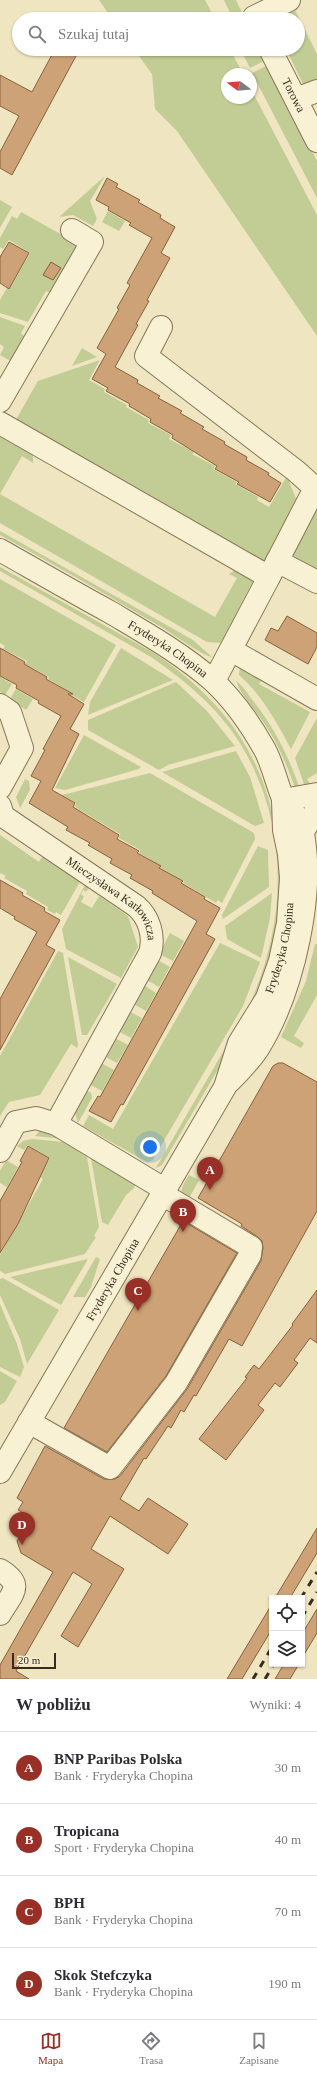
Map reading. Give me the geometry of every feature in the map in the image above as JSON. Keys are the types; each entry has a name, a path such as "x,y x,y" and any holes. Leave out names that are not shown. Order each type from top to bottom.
{"street":[{"path":"251,12 289,0"},
{"name":"Torowa","path":"274,56 317,141"},
{"path":"296,100 317,91"},
{"path":"0,401 92,242 72,230"},
{"path":"161,327 146,356 296,471 316,489 214,682"},
{"path":"0,423 273,569 317,582"},
{"name":"Fryderyka Chopina","path":"0,550 152,636 195,665 214,682 249,725 266,751 283,800 284,830 289,854 291,878 303,925"},
{"path":"231,650 317,699"},
{"path":"0,705 10,712 22,748 0,788"},
{"path":"283,800 317,794"},
{"name":"Fryderyka Chopina","path":"0,1472 225,1087 255,1054 281,1005 291,977 303,925 307,894 308,868 302,834 296,816 283,800"},
{"name":"Mieczysława Karłowicza","path":"0,806 2,816 136,906 142,911 151,929 152,946 150,953 56,1124"},
{"path":"302,834 317,810"},
{"path":"0,1152 16,1122 36,1118 56,1124 251,1247 250,1255 176,1383 110,1468 29,1422"},
{"path":"0,1570 12,1577 15,1582 14,1591 0,1614"}],"green space":[{"path":"99,0 205,0 211,12 107,12"},
{"path":"224,0 236,0 242,12 230,12"},
{"path":"292,4 296,12 282,12"},
{"path":"305,30 317,54 317,88 305,88 289,56 305,56"},
{"path":"139,56 234,56 240,68 221,68 221,104 257,104 257,100 317,215 317,336 177,131 155,109 152,74"},
{"path":"244,56 264,56 266,60 250,68"},
{"path":"268,65 317,161 317,198 257,83 257,70"},
{"path":"105,176 90,201 97,219 93,226 73,215 59,217"},
{"path":"0,200 12,207 0,228"},
{"path":"108,211 125,221 119,231 102,222"},
{"path":"21,212 73,241 79,248 55,295 46,291 28,322 0,313 0,300 7,288 9,290 30,253 9,240 3,249 0,247 0,238 12,216 17,219"},
{"path":"0,317 25,326 21,333 27,339 16,364 0,355 4,347 0,344"},
{"path":"82,348 97,357 72,366"},
{"path":"100,360 89,380 105,389 104,392 127,405 126,407 149,420 148,423 171,435 169,439 194,452 192,454 215,466 213,469 237,482 235,484 258,497 257,500 269,507 287,476 296,499 263,563 14,423 38,381"},
{"path":"0,433 33,453 33,463 22,456 0,494"},
{"path":"0,494 215,617 237,578 229,574 235,570 251,576 253,581 221,643 207,642 0,523"},
{"path":"317,504 317,576 305,571 296,563 294,549 304,525"},
{"path":"0,531 193,640 212,657 202,653 122,604 0,535"},
{"path":"0,567 154,653 182,674 207,696 228,719 245,745 259,772 269,802 276,834 282,908 276,942 264,981 244,1016 259,982 269,948 276,912 278,877 275,841 268,807 256,773 238,740 220,716 187,684 151,657 0,571"},
{"path":"0,579 116,645 84,702 48,679 49,677 25,664 27,661 3,649 5,646 0,643"},
{"path":"121,648 173,680 88,715 90,702"},
{"path":"240,664 265,674 259,684 310,712 291,749 262,700 239,675"},
{"path":"0,677 12,684 5,695 0,692"},
{"path":"236,681 259,708 274,731 286,754 301,792 296,791 287,767 272,736 239,688"},
{"path":"176,682 206,710 235,746 168,765 159,770 88,730 88,720"},
{"path":"16,689 33,699 26,710 10,699"},
{"path":"317,718 317,773 307,779 313,789 307,793 295,758"},
{"path":"84,735 141,767 139,769 65,790 55,788"},
{"path":"236,751 250,777 264,823 255,826 162,772"},
{"path":"150,773 254,833 255,839 222,903 218,900 216,903 183,883 184,881 160,868 161,866 139,853 140,850 119,838 120,834 75,807 76,803 65,797 63,799 58,796"},
{"path":"25,779 29,781 30,790 20,808 16,797"},
{"path":"0,835 39,862 43,855 81,880 61,915 47,910 48,907 26,894 27,891 4,878 6,876 0,873"},
{"path":"258,846 268,850 269,887 223,919 222,915"},
{"path":"85,885 89,888 86,892 83,890 81,895 84,896 81,902 92,908 99,896 128,916 138,947 121,978 66,949 62,929"},
{"path":"272,893 270,918 261,958 227,939 225,926"},
{"path":"170,933 184,941 173,961 159,954"},
{"path":"220,943 260,962 243,1006 152,1161 147,1162 83,1126 89,1115 113,1129"},
{"path":"315,944 317,944 317,995 294,1036 304,1043 301,1048 281,1037 306,981"},
{"path":"58,951 63,953 78,1045 77,1048 71,1044 40,1095 9,1102 0,1116 0,1056"},
{"path":"68,957 117,984 87,1035 82,1035"},
{"path":"156,959 170,967 159,987 145,979"},
{"path":"142,984 156,993 146,1011 132,1003"},
{"path":"127,1010 142,1018 131,1038 116,1030"},
{"path":"113,1037 128,1045 117,1063 102,1055"},
{"path":"237,1037 162,1165 156,1168 231,1038"},
{"path":"99,1062 114,1070 102,1091 87,1083"},
{"path":"84,1089 91,1093 92,1098 78,1123 74,1110"},
{"path":"42,1128 63,1139 35,1136"},
{"path":"32,1139 63,1142 87,1157 99,1227 94,1236 96,1237 85,1254 5,1274 0,1271 0,1255 43,1179 40,1177 50,1158 28,1145 24,1150 17,1146 23,1141"},
{"path":"91,1158 136,1184 134,1188 126,1195 108,1225 102,1222"},
{"path":"6,1160 18,1167 7,1187 0,1183 0,1171"},
{"path":"189,1175 199,1180 187,1202 182,1195 182,1188"},
{"path":"96,1257 100,1259 91,1287 85,1297 73,1297"},
{"path":"88,1259 61,1305 10,1277"},
{"path":"3,1278 59,1310 27,1364 20,1339 0,1295 0,1279"},
{"path":"0,1304 17,1344 24,1367 20,1377 0,1367"},
{"path":"0,1371 17,1381 5,1402 0,1405"}],"building":[{"path":"51,56 76,56 12,175 0,168 0,152 19,116 0,106 0,75 32,92"},
{"path":"107,178 118,184 116,187 140,200 138,202 161,215 160,218 175,227 161,253 170,258 147,300 149,301 136,324 138,325 115,367 138,380 137,383 160,396 158,398 182,411 180,413 204,427 202,429 247,457 246,460 269,473 268,475 281,483 270,502 237,484 239,482 215,469 217,466 172,438 173,435 150,422 151,419 129,406 130,404 106,391 108,388 92,379 106,354 97,348 119,309 117,308 130,285 127,283 152,238 129,225 131,223 108,210 109,207 96,200"},
{"path":"9,242 29,253 9,289 0,283 0,257"},
{"path":"51,262 61,268 53,280 43,275"},
{"path":"287,616 317,633 317,647 308,664 265,640 271,628 278,631"},
{"path":"0,648 25,662 24,664 47,677 46,679 73,694 68,694 84,704 70,729 79,734 52,790 75,803 73,807 119,835 117,839 139,851 137,853 161,866 159,868 183,881 181,883 220,908 206,934 215,939 123,1105 121,1104 111,1122 89,1111 98,1096 100,1097 197,921 152,893 153,891 130,878 132,875 110,863 112,859 88,845 90,843 66,830 68,827 29,803 41,781 31,776 45,750 43,749 61,716 16,688 17,685 0,676"},
{"path":"0,880 23,893 22,895 45,908 44,911 60,920 46,945 55,950 0,1050 0,999 37,932 14,919 15,917 0,908"},
{"path":"278,1063 283,1063 317,1082 317,1211 242,1346 229,1339 196,1396 194,1395 184,1412 181,1410 171,1428 168,1426 146,1459 144,1458 120,1499 139,1511 148,1498 188,1524 168,1554 110,1516 91,1549 124,1569 78,1647 61,1636 92,1584 73,1572 16,1671 29,1679 0,1679 0,1665 53,1572 21,1553 17,1541 31,1517 18,1510 23,1502 17,1498 45,1446 104,1479 115,1479 120,1476 187,1389 261,1261 263,1248 262,1241 258,1237 241,1226 242,1224 198,1198 273,1066"},
{"path":"28,1146 49,1158 18,1224 0,1253 0,1201 22,1162 20,1161"},
{"path":"183,1221 237,1253 166,1376 107,1452 64,1428"},
{"path":"317,1290 317,1343 310,1338 294,1360 298,1363 280,1387 275,1383 258,1405 264,1410 226,1460 199,1439 247,1378 245,1377 254,1365 259,1369 293,1325 292,1324"},
{"path":"317,1528 317,1553 292,1595 277,1595"},
{"path":"269,1609 269,1634 242,1679 227,1679"},
{"path":"317,1609 317,1633 305,1653 305,1631"},
{"path":"282,1667 297,1667 290,1679 275,1679"}],"railway":[{"path":"303,1595 317,1572"},
{"path":"305,1612 317,1592"},
{"path":"253,1679 269,1652"},
{"path":"265,1679 272,1667"}],"place":[{"name":"BNP Paribas Polska","path":"210,1190"},
{"name":"Tropicana","path":"183,1232"},
{"name":"BPH","path":"138,1311"},
{"name":"Skok Stefczyka","path":"22,1545"}]}
